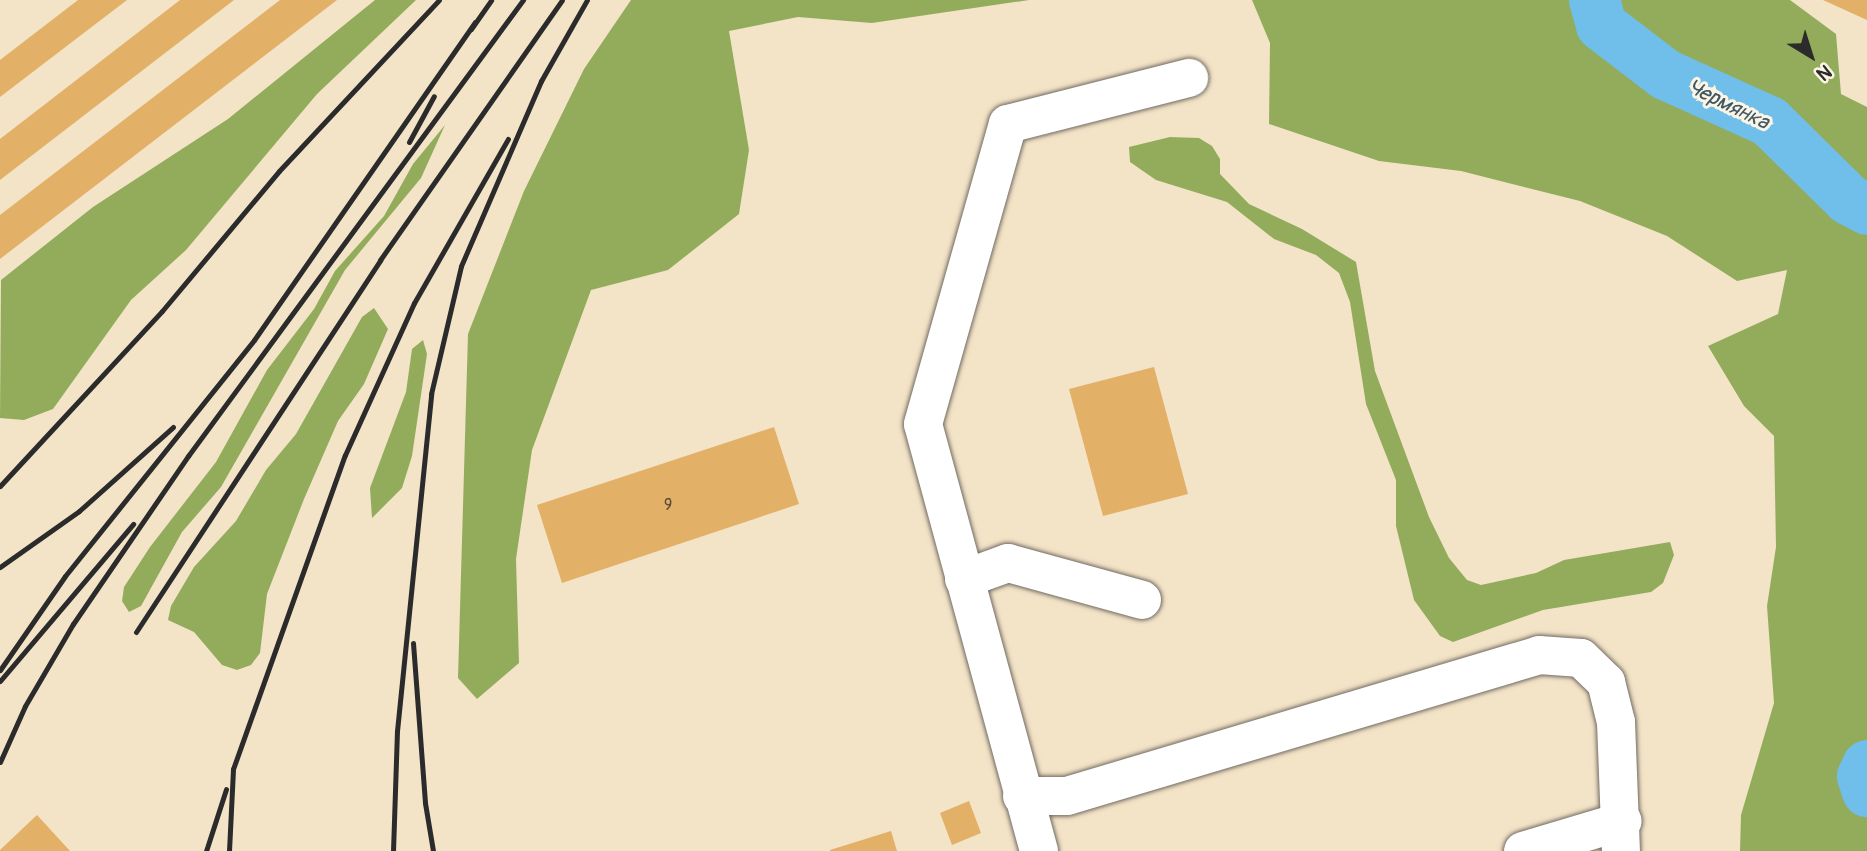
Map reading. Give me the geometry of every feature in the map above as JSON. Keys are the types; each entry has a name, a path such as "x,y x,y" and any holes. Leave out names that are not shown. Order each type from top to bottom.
{"lane":[{"path":"1040,851 1022,796 923,424 1007,124 1189,78"},
{"path":"964,579 1008,563 1142,600"},
{"path":"1022,796 1066,796 1539,655 1581,658 1606,682 1616,722 1622,836 1523,851"}],"green space":[{"path":"375,0 416,0 317,94 186,250 131,300 53,409 24,420 0,418 1,280 93,207 228,119"},
{"path":"631,0 1029,0 872,23 798,17 729,31 749,150 739,214 668,270 591,290 532,450 516,559 519,663 477,699 458,678 468,334 524,191 584,69"},
{"path":"1252,0 1790,0 1836,34 1841,94 1867,107 1867,851 1740,851 1741,815 1774,703 1767,606 1776,547 1774,436 1744,406 1708,346 1778,314 1787,270 1737,281 1667,236 1580,201 1461,171 1379,161 1269,124 1270,43"},
{"path":"445,125 421,178 345,270 221,487 182,532 141,606 129,612 122,601 124,587 150,547 216,462 267,370 314,309 335,271 384,216 413,164"},
{"path":"1170,137 1199,138 1212,146 1220,159 1220,174 1249,204 1302,229 1356,262 1375,371 1429,517 1449,558 1467,580 1481,585 1536,573 1564,560 1670,542 1674,555 1663,583 1651,592 1543,610 1453,642 1440,636 1414,600 1396,526 1396,480 1366,404 1350,302 1339,273 1316,255 1274,239 1227,202 1156,180 1130,162 1129,147"},
{"path":"374,308 388,329 364,384 338,421 304,499 267,594 260,653 251,665 237,670 222,665 194,632 168,620 171,606 194,567 236,521 266,470 296,434 362,317"},
{"path":"423,340 427,354 412,456 402,488 372,518 370,488 406,392 412,349"}],"building":[{"path":"78,0 127,0 0,97 0,60"},
{"path":"180,0 234,0 0,180 0,139"},
{"path":"280,0 337,0 0,259 0,215"},
{"path":"1823,0 1867,0 1867,20"},
{"path":"1154,367 1188,494 1103,516 1069,389"},
{"path":"774,427 799,504 562,583 537,505"},
{"path":"969,801 981,833 952,845 940,813"},
{"path":"37,815 70,851 0,851 0,850"},
{"path":"891,831 897,851 830,851 830,850"}],"waterway":[{"name":"Чермянка","path":"1594,0 1601,25 1665,74 1769,121 1848,199 1867,209"},
{"name":"Чермянка","path":"1867,765 1862,776 1867,791"}],"railway":[{"path":"0,486 162,311 279,171 439,0"},
{"path":"471,29 491,0"},
{"path":"0,762 25,706 73,624 188,456 523,0"},
{"path":"136,632 380,260 562,0"},
{"path":"393,851 397,731 431,394 461,266 541,81 587,0"},
{"path":"0,670 65,576 254,340 475,22"},
{"path":"409,142 434,96"},
{"path":"229,851 233,769 345,455 414,303 508,139"},
{"path":"0,567 79,511 173,427"},
{"path":"0,681 133,524"},
{"path":"413,643 425,803 433,851"},
{"path":"206,851 226,789"}]}
